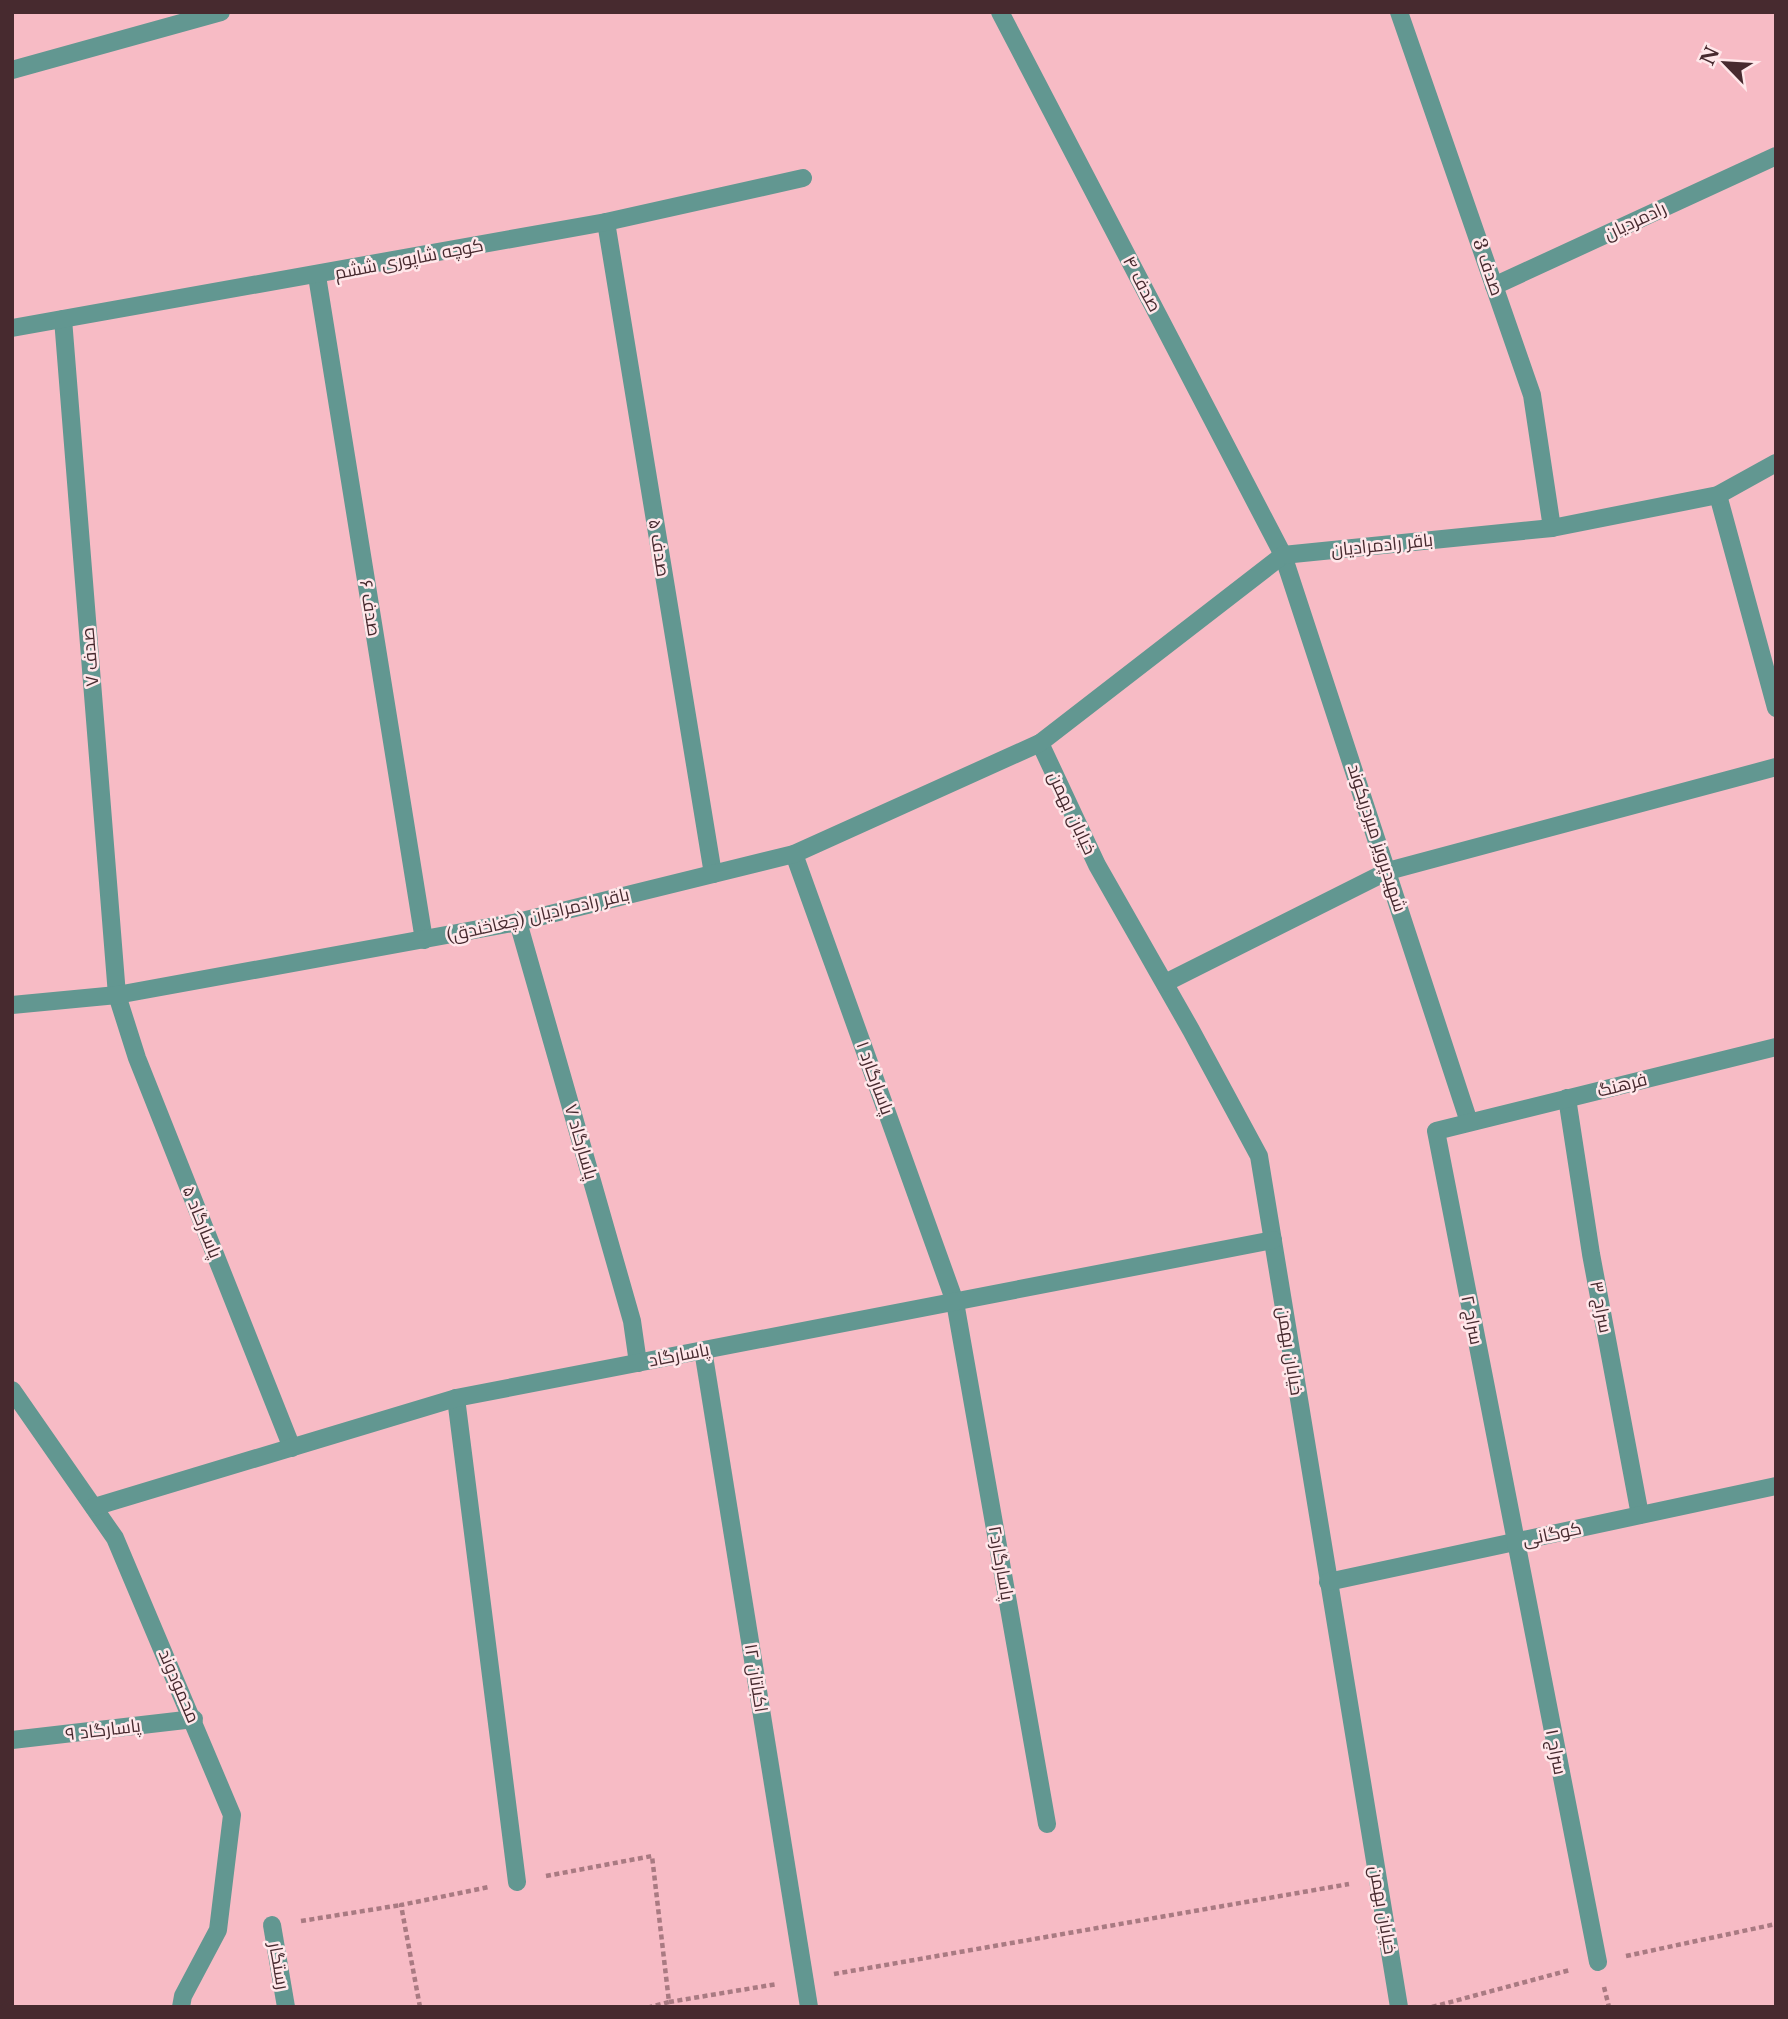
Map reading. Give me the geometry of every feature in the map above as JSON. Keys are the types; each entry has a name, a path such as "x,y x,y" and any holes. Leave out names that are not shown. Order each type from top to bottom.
{"street":[{"path":"12,70 221,12"},
{"name":"صدف ۴","path":"1000,12 1283,555"},
{"name":"صدف 3","path":"1399,12 1532,395 1552,528"},
{"name":"رادمردیان","path":"1494,286 1776,156"},
{"name":"کوچه شاپوری ششم","path":"12,328 317,276 606,222 803,178"},
{"name":"صدف ۵","path":"606,222 713,874"},
{"name":"صدف ۶","path":"317,276 424,940"},
{"name":"صدف ۷","path":"63,320 117,995"},
{"name":"باقر رادمرادیان","path":"1283,555 1552,528 1718,495 1776,463"},
{"path":"1718,495 1776,708"},
{"path":"1040,743 1283,555"},
{"name":"شهیدپرویز میردریکوند","path":"1283,555 1469,1122"},
{"name":"باقر رادمرادیان (چغاخندق)","path":"12,1005 117,995 518,922 793,854 1040,743"},
{"name":"خیابان بهمن","path":"1040,743 1097,865 1259,1156 1399,2007"},
{"path":"1165,983 1388,871 1776,767"},
{"name":"پاسارگارد ۱","path":"793,854 955,1302"},
{"name":"پاسارگاد ۷","path":"518,922 632,1321 638,1363"},
{"name":"پاسارگاد ۵","path":"117,995 142,1071 292,1448"},
{"name":"فرهنگ","path":"1469,1122 1776,1047"},
{"name":"سراج ۳","path":"1567,1098 1591,1254 1640,1515"},
{"name":"سراج ۲","path":"1469,1122 1436,1131 1514,1542"},
{"name":"پاسارگاد","path":"94,1507 456,1398 1273,1240"},
{"name":"پاسارگارد۲","path":"955,1302 1047,1824"},
{"name":"اکباتان ۱۲","path":"703,1350 809,2007"},
{"name":"محمودوند","path":"12,1390 115,1538 194,1719 232,1815 218,1930 183,1996 181,2007"},
{"path":"456,1398 517,1882"},
{"name":"کوگانی","path":"1328,1582 1776,1486"},
{"name":"سراج ۱","path":"1514,1542 1598,1962"},
{"name":"پاسارگاد ۹","path":"12,1740 194,1719"},
{"name":"رستگار","path":"272,1925 286,2007"}],"path":[{"path":"272,1925 401,1905 652,1856 669,2002"},
{"path":"650,2007 1378,1879"},
{"path":"401,1905 420,2007"}]}
